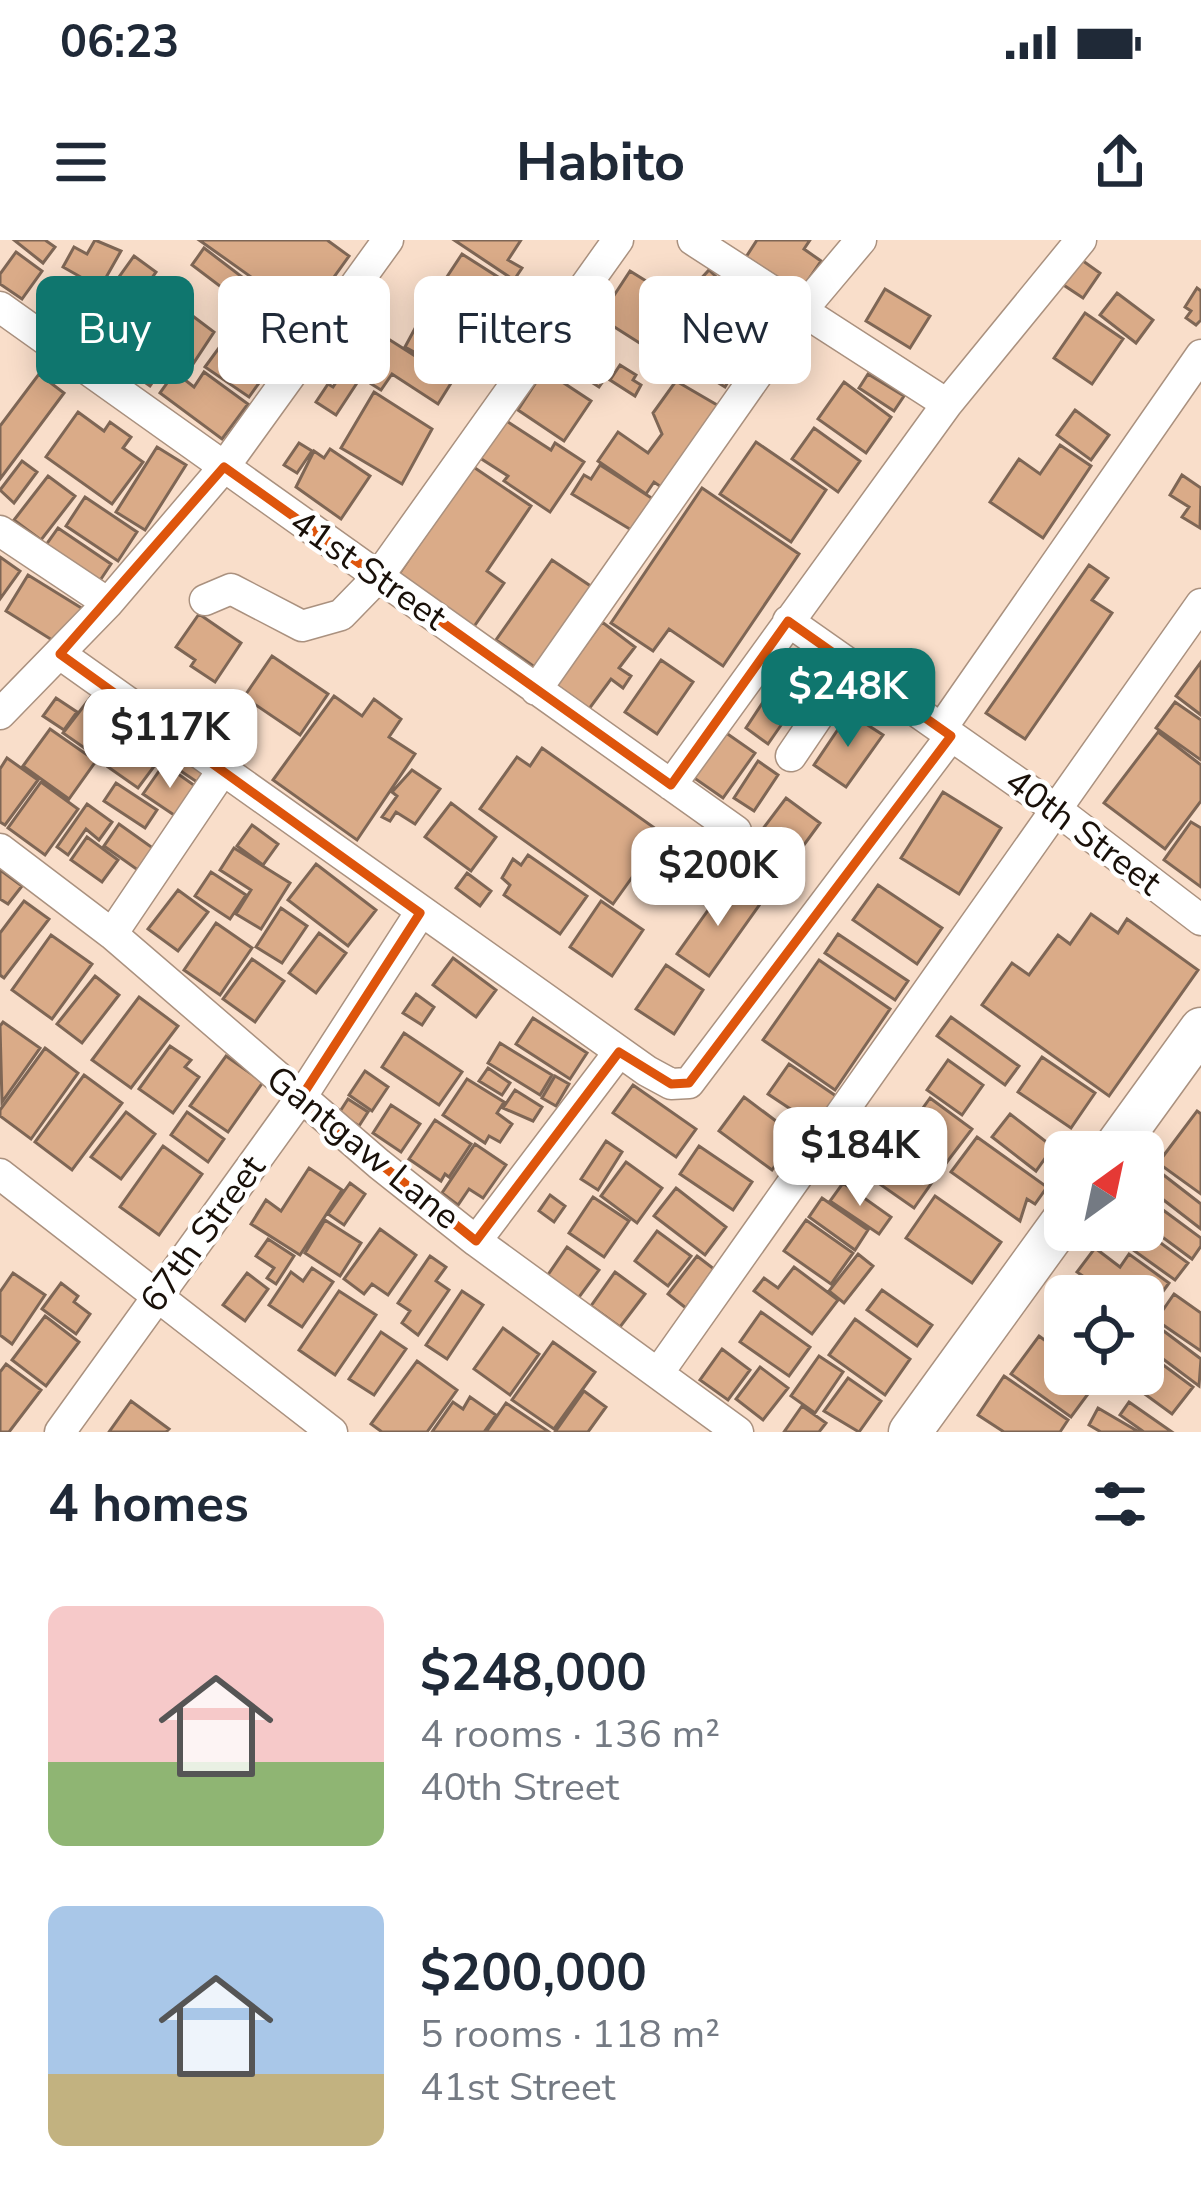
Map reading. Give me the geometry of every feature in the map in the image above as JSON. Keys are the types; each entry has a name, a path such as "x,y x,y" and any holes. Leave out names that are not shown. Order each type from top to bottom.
{"street":[{"path":"0,714 108,603 224,467 388,240"},
{"path":"205,600 231,590 302,626 341,615 378,577 618,240"},
{"path":"693,240 750,276"},
{"path":"811,299 861,240"},
{"path":"670,784 947,404 1081,240"},
{"name":"41st Street","path":"0,307 736,831"},
{"path":"811,314 947,404"},
{"path":"60,655 619,1052 671,1084 689,1083 946,732 1201,355"},
{"path":"536,690 750,384"},
{"path":"0,531 108,603"},
{"path":"659,1372 1201,604"},
{"name":"40th Street","path":"788,621 1057,810 1201,920"},
{"path":"791,756 852,666"},
{"path":"112,934 221,771"},
{"name":"Gantgaw Lane","path":"0,848 112,934 300,1099 476,1241 738,1432"},
{"name":"67th Street","path":"60,1432 300,1099 420,913"},
{"path":"1127,1131 1201,1029"},
{"path":"476,1241 619,1052"},
{"path":"0,1174 332,1432"},
{"path":"910,1432 1044,1247"}],"highlighted area":[{"path":"224,467 671,785 788,621 951,736 689,1083 671,1084 619,1052 476,1241 300,1099 420,913 60,654"}],"building":[{"path":"14,240 45,240 55,247 43,263"},
{"path":"95,240 121,251 107,276 79,276 63,267 74,247 87,254"},
{"path":"199,240 327,240 349,256 335,276 250,276"},
{"path":"454,240 521,240 508,260 522,268 517,276 508,276"},
{"path":"757,240 810,240 804,249 821,261 811,276 775,276 746,257"},
{"path":"204,248 241,276 218,276 218,285 192,265"},
{"path":"16,252 42,271 22,299 0,284 0,274"},
{"path":"462,254 496,276 448,276"},
{"path":"134,256 156,272 153,276 120,276"},
{"path":"1076,256 1100,273 1083,298 1059,282"},
{"path":"630,271 639,277 639,343 615,327 615,294"},
{"path":"1197,288 1201,320 1196,325 1186,318 1191,311 1185,307"},
{"path":"885,289 930,316 910,348 866,321"},
{"path":"1117,293 1153,320 1136,343 1100,315"},
{"path":"1085,313 1123,339 1092,384 1054,358"},
{"path":"194,317 214,332 194,362"},
{"path":"414,330 414,352 405,347"},
{"path":"390,340 414,355 414,384 450,384 438,404 392,374"},
{"path":"218,349 218,376 205,367"},
{"path":"620,365 636,375 633,380 641,385 635,396 615,383"},
{"path":"204,372 248,404 222,439 160,393 166,384 194,387"},
{"path":"868,374 904,396 894,411 859,388"},
{"path":"36,378 36,384 52,384 64,393 0,479 0,426"},
{"path":"844,382 891,417 866,453 818,419"},
{"path":"230,384 258,384 249,397"},
{"path":"328,384 356,384 336,415 316,402"},
{"path":"535,384 565,384 591,401 564,441 518,410"},
{"path":"674,384 724,409 667,491 654,482 646,494 598,461 618,432 648,453 662,434 653,413"},
{"path":"374,392 432,429 402,484 341,448"},
{"path":"1075,410 1109,435 1091,460 1057,435"},
{"path":"78,412 104,431 110,422 131,437 123,448 143,462 112,504 46,457"},
{"path":"505,420 551,450 555,443 584,462 550,512 480,458"},
{"path":"814,428 860,461 838,492 792,459"},
{"path":"756,442 826,490 791,542 720,494"},
{"path":"299,443 312,451 297,473 284,465"},
{"path":"1060,445 1091,466 1043,538 990,502 1019,459 1040,474"},
{"path":"157,447 186,465 145,530 116,512"},
{"path":"330,449 370,476 341,519 296,487 314,451 324,458"},
{"path":"22,461 37,472 14,503 0,490"},
{"path":"600,465 653,499 633,531 572,494 584,475 591,479"},
{"path":"472,466 531,506 487,571 504,583 473,628 397,577"},
{"path":"1182,475 1201,488 1200,528 1182,517 1189,507 1170,495"},
{"path":"48,476 75,496 41,540 14,520"},
{"path":"702,488 799,554 723,666 669,629 653,651 611,623"},
{"path":"85,497 137,532 118,561 66,526"},
{"path":"58,528 111,564 99,582 46,545"},
{"path":"0,557 20,571 0,599"},
{"path":"552,560 595,589 539,670 496,640"},
{"path":"1089,565 1108,578 1092,600 1112,613 1025,739 986,713"},
{"path":"28,575 83,609 60,645 6,611"},
{"path":"199,614 241,643 215,682 191,666 195,660 176,647"},
{"path":"602,622 635,647 619,668 631,676 623,688 611,679 589,709 556,685"},
{"path":"272,656 328,694 300,735 244,697"},
{"path":"661,660 693,682 657,734 625,712"},
{"path":"1201,662 1201,715 1176,696"},
{"path":"93,694 134,723 106,763 63,733"},
{"path":"334,696 362,716 374,699 401,719 389,737 415,754 357,840 273,780"},
{"path":"56,698 77,712 64,730 43,716"},
{"path":"763,702 786,718 768,744 746,728"},
{"path":"1175,702 1201,720 1201,760 1156,728"},
{"path":"849,713 883,735 846,787 814,765"},
{"path":"719,728 755,753 723,798 687,773"},
{"path":"50,729 96,761 69,799 23,766"},
{"path":"135,731 164,753 138,788 108,767"},
{"path":"1158,732 1201,765 1201,801 1165,849 1104,803"},
{"path":"174,748 206,770 197,782 166,761"},
{"path":"542,748 663,834 613,904 480,809 517,757 530,766"},
{"path":"7,758 38,780 5,825 0,822 0,769"},
{"path":"758,761 778,775 754,811 734,798"},
{"path":"164,764 198,788 177,817 143,794"},
{"path":"412,770 440,789 415,824 396,812 390,821 382,817 397,796 392,792"},
{"path":"41,782 78,809 45,855 8,828"},
{"path":"116,783 157,810 145,828 104,801"},
{"path":"943,792 1001,828 959,894 901,858"},
{"path":"786,798 820,823 793,860 759,834"},
{"path":"451,803 496,837 471,871 425,837"},
{"path":"87,804 112,822 99,840 86,829 68,855 57,847"},
{"path":"1191,822 1201,828 1201,887 1164,860"},
{"path":"119,824 157,851 142,873 104,846"},
{"path":"252,825 278,844 263,865 237,846"},
{"path":"87,837 118,860 102,882 71,860"},
{"path":"234,848 290,883 261,929 236,914 251,890 220,870"},
{"path":"528,855 587,896 560,934 504,895 510,885 502,878 513,859 521,865"},
{"path":"316,864 376,910 348,946 288,900"},
{"path":"0,870 22,886 8,904 0,899"},
{"path":"211,872 246,895 230,919 195,896"},
{"path":"467,873 491,891 480,906 456,888"},
{"path":"728,882 760,904 709,976 677,954"},
{"path":"878,885 942,928 917,964 853,920"},
{"path":"178,890 208,912 178,951 148,929"},
{"path":"24,901 49,919 4,978 0,975 0,933"},
{"path":"601,901 643,930 612,976 570,947"},
{"path":"281,908 307,926 282,963 256,947"},
{"path":"1091,914 1118,933 1127,919 1198,970 1109,1096 982,1005 1012,963 1029,975 1058,935 1070,944"},
{"path":"216,923 252,948 220,995 184,970"},
{"path":"319,933 346,953 316,993 289,973"},
{"path":"838,934 908,981 895,1000 825,953"},
{"path":"51,935 92,964 52,1019 12,990"},
{"path":"453,958 496,990 476,1017 433,985"},
{"path":"252,959 284,981 255,1022 223,999"},
{"path":"819,960 890,1009 835,1090 763,1040"},
{"path":"666,965 703,990 674,1034 636,1009"},
{"path":"95,976 119,995 82,1043 57,1024"},
{"path":"416,994 434,1007 422,1025 403,1013"},
{"path":"139,997 178,1026 131,1088 92,1060"},
{"path":"951,1017 1019,1066 1005,1085 937,1036"},
{"path":"533,1018 587,1053 570,1079 516,1044"},
{"path":"3,1022 40,1048 2,1102 0,1026"},
{"path":"404,1033 462,1072 439,1105 382,1067"},
{"path":"500,1043 552,1075 540,1095 488,1063"},
{"path":"170,1046 191,1060 185,1067 199,1077 173,1113 139,1089"},
{"path":"45,1048 78,1073 31,1139 0,1116 0,1110"},
{"path":"226,1056 263,1082 228,1132 190,1106"},
{"path":"1042,1057 1095,1093 1071,1128 1018,1092"},
{"path":"948,1060 983,1085 962,1115 927,1090"},
{"path":"789,1064 836,1096 816,1126 768,1094"},
{"path":"488,1068 510,1083 502,1095 479,1081"},
{"path":"365,1071 388,1087 372,1111 349,1095"},
{"path":"84,1075 122,1103 72,1170 35,1142"},
{"path":"555,1076 569,1084 556,1106 542,1098"},
{"path":"467,1079 504,1102 497,1113 512,1124 500,1142 489,1136 485,1143 443,1115"},
{"path":"633,1085 696,1129 676,1157 613,1113"},
{"path":"515,1090 542,1107 533,1121 503,1108"},
{"path":"744,1097 796,1136 772,1170 719,1131"},
{"path":"930,1098 972,1129 944,1166 903,1136"},
{"path":"348,1099 368,1112 359,1126 339,1113"},
{"path":"391,1105 420,1124 401,1152 373,1133"},
{"path":"1197,1111 1201,1114 1201,1194 1164,1167 1164,1155"},
{"path":"126,1112 155,1134 121,1179 91,1157"},
{"path":"187,1112 224,1139 208,1162 171,1135"},
{"path":"1010,1114 1044,1140 1044,1160 1036,1171 992,1137"},
{"path":"435,1120 471,1144 449,1177 445,1174 441,1181 409,1159"},
{"path":"878,1126 940,1171 914,1208 851,1164"},
{"path":"977,1137 1044,1185 1044,1191 1035,1204 1027,1199 1020,1221 951,1172"},
{"path":"606,1141 622,1152 598,1190 581,1179"},
{"path":"475,1144 506,1165 483,1198 469,1189 458,1205 442,1193"},
{"path":"163,1146 202,1174 159,1235 120,1207"},
{"path":"699,1146 752,1182 733,1210 680,1174"},
{"path":"626,1162 662,1188 637,1223 601,1196"},
{"path":"309,1168 342,1190 300,1255 251,1224 266,1200 281,1211"},
{"path":"1164,1175 1201,1204 1201,1229 1164,1200"},
{"path":"350,1183 365,1194 344,1225 328,1214"},
{"path":"843,1183 891,1217 879,1234 830,1201"},
{"path":"676,1188 726,1227 705,1255 654,1216"},
{"path":"550,1195 565,1206 554,1222 539,1211"},
{"path":"935,1196 1001,1242 972,1283 906,1238"},
{"path":"593,1197 629,1221 604,1257 569,1233"},
{"path":"822,1198 868,1230 855,1250 809,1217"},
{"path":"1164,1211 1201,1238 1192,1259 1164,1238"},
{"path":"325,1220 361,1243 340,1276 305,1253"},
{"path":"806,1220 853,1253 831,1284 784,1251"},
{"path":"380,1229 416,1255 388,1295 372,1284 364,1294 344,1279"},
{"path":"657,1231 691,1256 668,1286 635,1261"},
{"path":"268,1239 294,1256 276,1284 267,1278 274,1268 256,1256"},
{"path":"1164,1245 1188,1263 1175,1280 1135,1251 1164,1251"},
{"path":"567,1247 599,1270 574,1304 543,1282"},
{"path":"1093,1251 1099,1251 1120,1267 1129,1254 1158,1275 1081,1275 1077,1272"},
{"path":"858,1254 873,1266 844,1303 829,1291"},
{"path":"430,1256 446,1267 436,1281 449,1290 418,1335 402,1323 410,1311 398,1303"},
{"path":"697,1256 714,1269 686,1308 668,1294"},
{"path":"794,1267 838,1300 812,1334 754,1291 764,1278 778,1288"},
{"path":"312,1268 333,1282 302,1327 269,1305 291,1272 303,1281"},
{"path":"615,1272 645,1294 620,1327 591,1306"},
{"path":"13,1273 45,1295 12,1344 0,1335 0,1292"},
{"path":"247,1273 268,1289 245,1321 223,1305"},
{"path":"61,1283 90,1314 76,1334 42,1309"},
{"path":"882,1290 932,1325 917,1346 867,1310"},
{"path":"339,1291 376,1315 335,1375 299,1350"},
{"path":"462,1291 483,1305 447,1359 426,1345"},
{"path":"1174,1294 1201,1313 1201,1351 1164,1326 1164,1308"},
{"path":"761,1312 810,1347 789,1376 740,1342"},
{"path":"45,1316 79,1342 46,1386 12,1360"},
{"path":"855,1319 910,1359 885,1395 829,1355"},
{"path":"503,1328 539,1354 510,1395 474,1369"},
{"path":"1164,1331 1201,1359 1199,1386 1164,1360"},
{"path":"381,1332 406,1349 374,1395 349,1379"},
{"path":"1039,1336 1044,1340 1044,1395 1087,1395 1071,1417 1011,1374"},
{"path":"553,1342 595,1372 554,1429 512,1400"},
{"path":"722,1349 750,1370 728,1400 700,1380"},
{"path":"819,1356 843,1372 815,1413 791,1396"},
{"path":"417,1361 457,1390 427,1432 382,1432 371,1424"},
{"path":"6,1364 41,1390 9,1432 0,1432 0,1372"},
{"path":"1164,1366 1193,1387 1172,1414 1146,1395 1164,1395"},
{"path":"760,1367 788,1388 763,1420 736,1399"},
{"path":"1004,1376 1068,1420 1060,1432 1004,1432 978,1415"},
{"path":"848,1378 881,1401 859,1432 824,1411"},
{"path":"584,1391 606,1407 588,1432 555,1432"},
{"path":"470,1397 496,1415 484,1432 432,1432 453,1402 463,1409"},
{"path":"131,1401 169,1429 109,1432"},
{"path":"1129,1402 1172,1432 1144,1432 1120,1415"},
{"path":"506,1403 549,1432 486,1432"},
{"path":"802,1406 826,1423 819,1432 784,1432"},
{"path":"1098,1408 1139,1432 1101,1432 1089,1425"}]}
